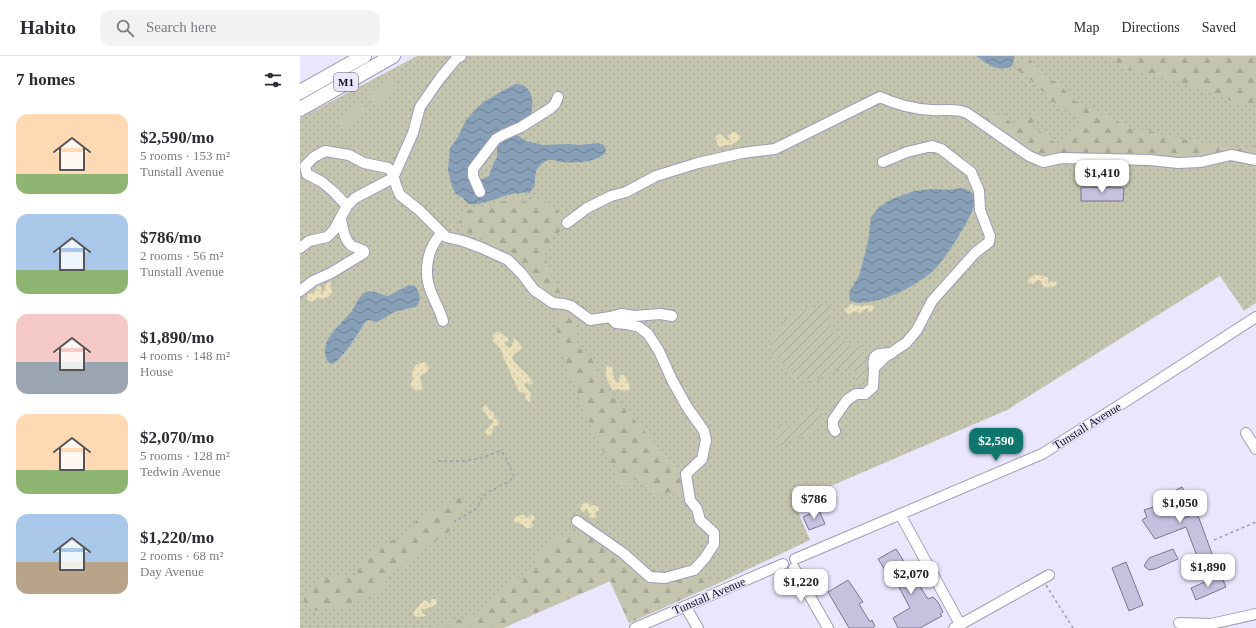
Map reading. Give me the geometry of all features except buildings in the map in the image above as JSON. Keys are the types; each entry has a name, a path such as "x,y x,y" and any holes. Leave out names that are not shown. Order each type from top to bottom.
{"highway":[{"name":"M1","path":"300,92 364,56"},
{"name":"M1","path":"300,109 393,56"}],"street":[{"path":"300,248 309,241 327,237 334,230 347,206 355,198 393,178 413,133 420,107 441,77 456,59 461,56"},
{"path":"480,192 473,176 473,169 492,143 500,136 522,126 551,108 555,104 558,97"},
{"path":"567,223 587,208 610,196 626,192 656,176 698,163 742,153 775,149 880,97 906,107 934,110 959,110 967,113 1029,156 1042,162 1061,158 1150,160 1178,163 1201,162 1231,155 1256,160"},
{"path":"835,431 833,427 833,420 847,400 856,394 864,394 873,387 874,368 892,352 906,343 917,330 932,301 970,258 989,242 990,236 980,210 979,191 971,172 941,149 932,146 907,152 883,162"},
{"path":"347,206 322,182 307,174 305,166 314,157 325,150 351,152 364,162 388,168 392,172 400,195 419,210 446,237 463,241 508,260 522,274 534,290 553,303 571,306 590,320 622,314 635,316 660,314 672,316"},
{"path":"300,291 313,281 331,273 364,253 361,248 351,245 344,236 341,219"},
{"path":"442,233 434,241 428,256 428,276 430,290 440,310 443,321"},
{"path":"577,521 610,542 650,576 665,578 694,570 705,558 714,544 714,533 700,520 697,509 690,500 690,490 686,482 686,474 702,459 706,440 704,431 687,407 672,380 659,351 648,334 639,327 616,323 610,317"},
{"name":"Tunstall Avenue","path":"635,628 783,564 787,569 794,564 900,514 1020,464 1047,451 1256,317"},
{"path":"1246,433 1256,449"},
{"path":"900,514 957,626 1049,575"},
{"path":"794,564 828,628"},
{"path":"685,606 698,628"},
{"path":"1179,623 1211,624 1256,614"}],"path":[{"path":"438,460 458,462 490,456 501,451 506,458 514,476 510,481 483,496 477,508 454,522"},
{"path":"1214,540 1256,522"},
{"path":"1049,589 1073,628"}],"green space":[{"path":"417,56 1256,56 1256,303 1244,311 1220,276 1007,410 794,502 810,540 629,623 610,581 503,628 300,628 300,118"},
{"path":"1106,56 1256,56 1256,106 1233,102 1219,95 1185,83 1129,70"},
{"path":"1023,57 1029,59 1039,72 1060,86 1073,100 1133,130 1143,130 1174,138 1256,150 1256,157 1194,160 1113,154 1035,156 986,122 990,111 1014,124 1024,121 1035,111 1038,114 1031,125 1058,145 1062,145 1070,137 1079,122 1070,112 1049,100 1047,94 1020,73 1018,67"},
{"path":"388,79 396,88 375,105 367,96"},
{"path":"359,104 367,113 346,130 338,120"},
{"path":"521,195 526,205 534,200 551,203 559,212 563,220 562,229 551,240 543,255 547,269 561,293 559,299 545,299 529,274 508,252 466,232 459,222 467,210 488,207"},
{"path":"819,304 828,304 832,308 830,321 833,331 850,345 862,347 864,356 870,366 869,382 865,385 857,387 855,382 857,374 853,370 840,367 834,372 821,378 800,378 787,369 778,358 771,354 770,337 780,328 782,321 791,317 799,310 812,309"},
{"path":"566,312 575,318 577,326 576,340 578,346 580,349 587,351 592,358 595,369 604,385 673,464 681,480 683,496 668,492 654,494 633,478 629,484 624,487 617,480 617,473 619,470 617,466 606,456 599,444 572,382 559,345 557,323 560,316"},
{"path":"817,408 821,409 822,416 821,421 815,431 779,445 776,435 778,427 781,423 797,427 801,423 806,413"},
{"path":"458,497 464,500 466,507 451,530 392,573 384,586 377,593 346,607 312,611 306,605 304,597 317,583 328,578 355,576 365,560 376,549 388,542 406,537 417,519 433,512"},
{"path":"571,533 589,536 614,551 643,575 657,583 669,583 691,575 721,582 629,623 610,581 503,628 435,628 447,622 470,617 478,612 512,582 529,572 545,547 555,539"}],"sand":[{"path":"734,132 740,137 738,141 731,145 723,145 720,147 717,145 717,140 715,138 717,135 721,134 728,141 731,139 728,137 729,134"},
{"path":"1035,275 1048,277 1048,283 1054,281 1057,282 1056,285 1051,287 1043,287 1041,281 1038,280 1033,284 1028,283 1028,279"},
{"path":"329,282 331,283 332,292 330,296 324,299 317,298 313,302 307,300 308,294 314,293 318,286 321,287 322,293 325,290 326,284"},
{"path":"850,304 859,306 871,305 874,309 869,313 867,308 860,313 855,311 848,314 844,310 849,307"},
{"path":"497,332 508,338 508,342 504,343 509,348 512,346 514,338 520,344 522,349 514,354 512,358 533,383 530,385 526,382 524,385 531,393 530,402 526,400 525,393 519,392 501,349 493,341 493,335"},
{"path":"424,362 429,367 426,373 420,376 423,389 416,391 410,385 413,379 412,373 416,365"},
{"path":"607,366 613,367 612,375 614,376 616,382 619,382 620,375 624,375 630,385 629,390 613,390 606,375"},
{"path":"486,405 490,411 493,412 495,418 499,421 499,424 493,428 490,436 486,435 485,431 494,422 493,420 489,419 483,411 483,407"},
{"path":"586,502 590,505 599,506 599,510 595,514 597,517 594,519 590,517 587,508 584,512 581,510 581,505"},
{"path":"525,515 525,519 531,515 534,516 535,519 531,522 533,525 531,528 526,528 522,524 514,522 514,518"},
{"path":"432,599 437,601 436,605 422,610 422,613 426,615 425,616 418,617 413,615 414,611 424,600 429,603"}],"water":[{"path":"976,56 1014,56 1014,60 1012,66 1002,69 989,65"},
{"path":"515,84 523,85 527,88 531,95 532,108 530,116 486,145 468,167 471,184 475,193 483,189 480,180 489,176 497,157 497,144 514,133 526,141 543,145 579,145 598,143 604,145 606,150 605,153 596,159 584,162 547,161 542,163 537,169 534,187 529,193 513,194 483,203 468,204 463,198 456,194 452,187 448,170 450,148 458,137 466,120 477,108 485,101"},
{"path":"961,188 969,190 974,196 975,201 973,208 958,236 935,269 915,284 889,297 862,303 850,300 849,292 859,276 868,242 871,217 879,207 892,199 914,191"},
{"path":"409,285 415,286 419,294 420,299 416,307 396,311 377,322 369,320 366,321 351,344 338,360 333,364 328,362 325,355 327,341 331,334 351,312 364,293 371,291 388,296"}]}
